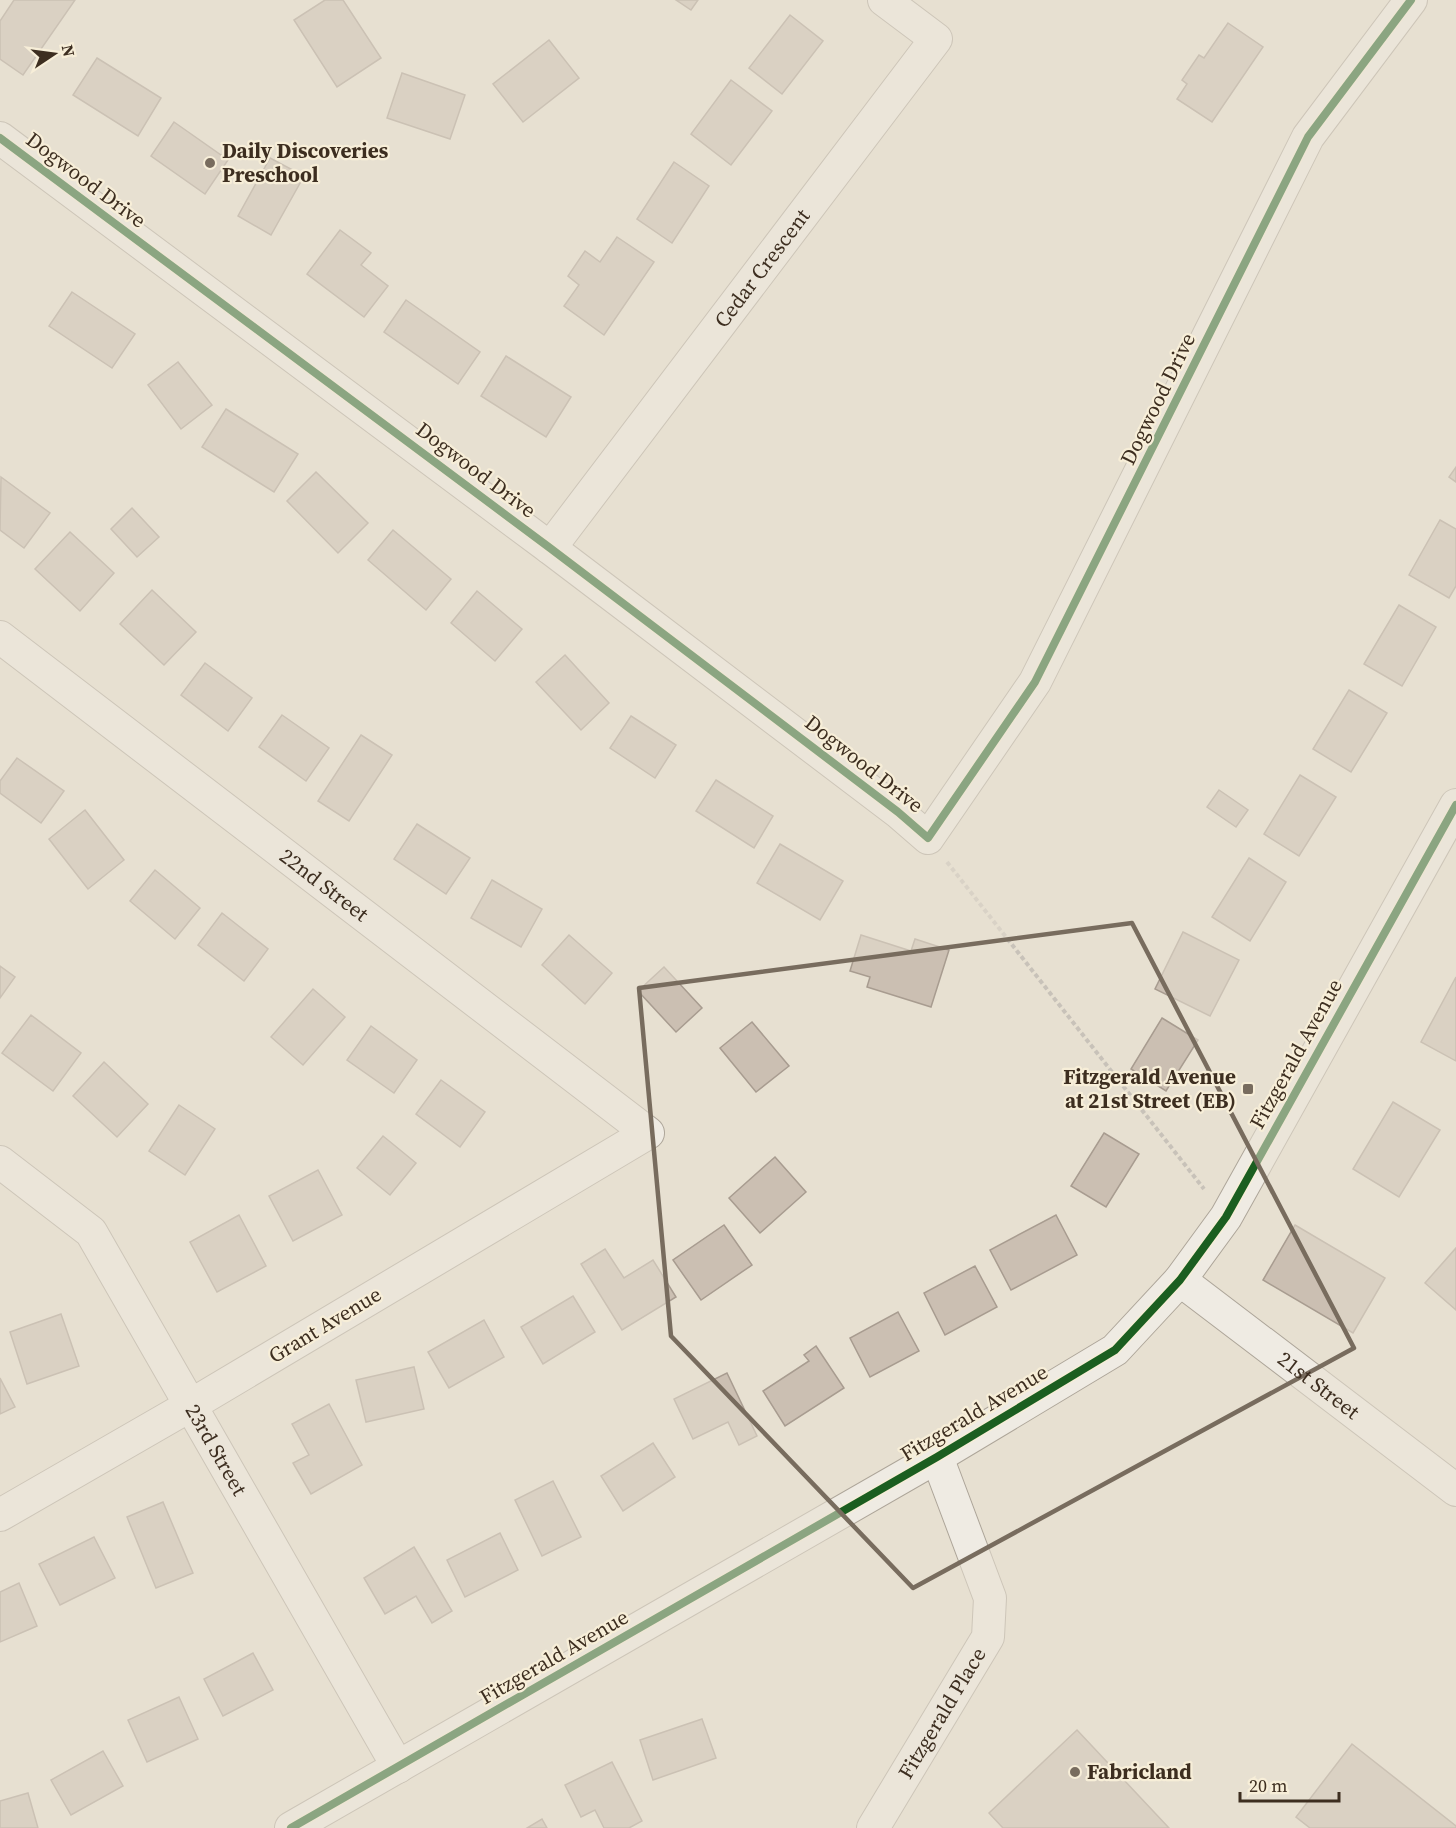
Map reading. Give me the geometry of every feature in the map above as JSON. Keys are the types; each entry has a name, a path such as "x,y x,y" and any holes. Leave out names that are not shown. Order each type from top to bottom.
{"street":[{"name":"Cedar Crescent","path":"550,548 936,39 884,0"},
{"name":"Dogwood Drive","path":"0,138 550,548 898,812 928,838 1035,682 1308,137 1411,0"},
{"name":"22nd Street","path":"0,637 648,1133"},
{"name":"Fitzgerald Avenue","path":"291,1828 937,1457 1115,1350 1180,1280 1226,1217 1456,805"},
{"name":"Grant Avenue","path":"0,1515 191,1405 648,1133"},
{"name":"23rd Street","path":"0,1162 91,1232 398,1767"},
{"name":"21st Street","path":"1180,1280 1456,1490"},
{"name":"Fitzgerald Place","path":"873,1828 988,1637 990,1598 937,1457"}],"path":[{"path":"928,838 1226,1217"}],"highlighted area":[{"path":"1132,923 1354,1348 913,1588 671,1336 639,988"}],"building":[{"path":"14,0 75,0 23,75 0,59 0,21"},
{"path":"325,0 343,0 381,58 337,87 294,20"},
{"path":"676,0 698,0 691,10"},
{"path":"790,15 823,41 782,94 749,68"},
{"path":"1228,23 1263,47 1212,122 1177,99 1187,84 1182,80 1199,55 1204,58"},
{"path":"549,40 579,78 523,122 493,84"},
{"path":"97,58 161,98 138,136 73,95"},
{"path":"402,73 465,95 450,139 387,118"},
{"path":"731,80 772,111 731,165 691,134"},
{"path":"174,122 228,160 205,194 151,156"},
{"path":"270,158 304,176 271,235 238,216"},
{"path":"674,162 709,186 672,243 637,219"},
{"path":"340,230 371,253 361,265 388,286 364,317 307,274"},
{"path":"617,237 654,262 604,335 564,306 579,285 568,276 585,251 600,262"},
{"path":"72,292 135,334 112,368 49,326"},
{"path":"406,300 480,352 458,384 384,332"},
{"path":"506,356 571,397 546,437 481,396"},
{"path":"178,362 212,405 181,429 148,385"},
{"path":"226,409 298,454 274,492 202,447"},
{"path":"1456,467 1456,482 1449,477"},
{"path":"316,472 368,523 338,553 287,501"},
{"path":"1,477 50,513 24,548 0,530"},
{"path":"132,508 159,537 137,557 111,529"},
{"path":"1440,520 1456,529 1456,586 1449,598 1409,575"},
{"path":"393,530 451,579 426,610 368,560"},
{"path":"70,532 114,573 80,611 35,569"},
{"path":"152,590 196,632 164,665 120,624"},
{"path":"477,591 522,629 495,661 451,623"},
{"path":"1399,605 1436,627 1402,686 1364,664"},
{"path":"565,655 609,703 581,730 536,682"},
{"path":"205,663 252,698 228,731 181,695"},
{"path":"1349,690 1387,713 1351,772 1313,749"},
{"path":"282,715 329,748 306,781 259,747"},
{"path":"631,716 676,745 655,778 610,748"},
{"path":"361,735 392,755 349,821 318,801"},
{"path":"17,758 64,791 41,823 0,793 0,781"},
{"path":"1300,775 1336,797 1299,856 1264,834"},
{"path":"716,780 773,816 754,848 696,811"},
{"path":"1219,790 1248,810 1236,827 1207,807"},
{"path":"85,810 124,860 88,889 49,839"},
{"path":"417,824 470,858 446,894 394,859"},
{"path":"780,844 843,881 820,920 757,883"},
{"path":"1249,858 1286,882 1250,941 1212,917"},
{"path":"155,870 200,908 175,939 130,901"},
{"path":"492,880 542,909 521,947 471,918"},
{"path":"222,913 268,949 244,981 198,945"},
{"path":"1183,932 1239,960 1210,1016 1155,989"},
{"path":"569,935 612,973 585,1004 542,965"},
{"path":"861,935 911,951 915,939 949,950 931,1007 867,987 870,977 850,971"},
{"path":"0,966 15,977 0,998"},
{"path":"664,967 702,1008 676,1032 638,991"},
{"path":"1456,977 1456,1061 1421,1042"},
{"path":"313,989 345,1017 303,1065 271,1037"},
{"path":"31,1015 81,1053 53,1091 2,1053"},
{"path":"1162,1018 1198,1040 1166,1091 1131,1069"},
{"path":"752,1022 789,1066 756,1092 720,1048"},
{"path":"371,1026 417,1060 394,1093 347,1060"},
{"path":"104,1062 148,1104 117,1137 73,1096"},
{"path":"441,1080 485,1112 460,1147 416,1114"},
{"path":"1393,1102 1440,1130 1399,1197 1353,1169"},
{"path":"179,1105 215,1129 185,1175 149,1151"},
{"path":"1104,1133 1139,1154 1106,1207 1071,1186"},
{"path":"383,1136 416,1163 390,1195 357,1168"},
{"path":"775,1157 806,1192 760,1233 729,1198"},
{"path":"318,1170 342,1215 293,1241 269,1196"},
{"path":"239,1215 266,1266 217,1292 190,1242"},
{"path":"1056,1215 1077,1255 1011,1290 990,1250"},
{"path":"724,1225 752,1265 701,1300 673,1260"},
{"path":"1295,1225 1385,1278 1353,1333 1263,1280"},
{"path":"1456,1248 1456,1310 1425,1283"},
{"path":"605,1249 624,1278 653,1260 676,1297 622,1330 581,1264"},
{"path":"975,1266 997,1307 945,1335 924,1293"},
{"path":"573,1296 595,1332 543,1364 521,1327"},
{"path":"898,1312 919,1351 870,1377 850,1338"},
{"path":"61,1314 79,1366 27,1384 10,1332"},
{"path":"484,1320 504,1357 449,1388 428,1352"},
{"path":"816,1346 844,1388 785,1426 763,1391 809,1361 804,1355"},
{"path":"414,1367 424,1409 366,1422 356,1380"},
{"path":"727,1373 757,1436 739,1445 728,1422 693,1439 674,1399"},
{"path":"0,1378 15,1407 0,1414"},
{"path":"329,1404 362,1465 311,1494 293,1463 309,1455 292,1424"},
{"path":"653,1443 675,1477 623,1511 601,1476"},
{"path":"553,1481 581,1537 542,1556 515,1500"},
{"path":"163,1502 193,1573 156,1588 127,1517"},
{"path":"500,1533 518,1570 465,1597 447,1560"},
{"path":"94,1537 115,1578 60,1605 39,1564"},
{"path":"414,1547 452,1611 432,1623 416,1596 385,1614 364,1578"},
{"path":"19,1583 37,1626 0,1642 0,1592"},
{"path":"253,1653 273,1690 223,1716 204,1679"},
{"path":"179,1697 198,1739 147,1762 128,1720"},
{"path":"702,1719 716,1758 653,1780 640,1740"},
{"name":"Fabricland","path":"1077,1730 1169,1828 1003,1828 989,1813"},
{"path":"1352,1744 1456,1828 1310,1828 1296,1817"},
{"path":"103,1751 123,1786 71,1815 51,1780"},
{"path":"612,1762 642,1821 629,1828 604,1828 595,1810 581,1817 565,1785"},
{"path":"28,1793 38,1828 0,1828 0,1801"},
{"path":"542,1819 547,1828 527,1828"}],"cycle path":[{"path":"0,138 550,548 898,812 928,838 1035,682 1308,137 1411,0"},
{"path":"291,1828 937,1457 1115,1350 1180,1280 1226,1217 1456,805"}],"place":[{"name":"Daily Discoveries Preschool","path":"210,163"},
{"name":"Fitzgerald Avenue at 21st Street (EB)","path":"1248,1089"},
{"name":"Fabricland","path":"1075,1772"}]}
